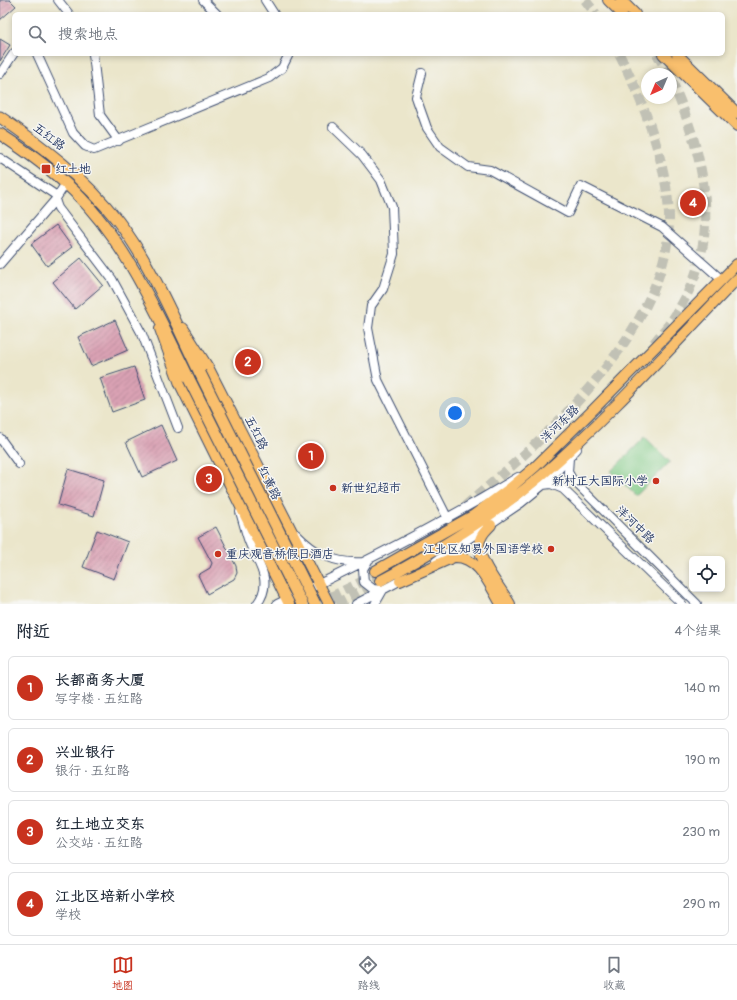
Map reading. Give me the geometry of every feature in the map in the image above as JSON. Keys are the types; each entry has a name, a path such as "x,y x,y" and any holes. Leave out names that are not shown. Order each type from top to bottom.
{"highway":[{"name":"五红路","path":"0,117 65,165 118,221 133,242 163,297 200,373"},
{"path":"0,134 36,159 66,184 93,212 115,240 152,304"},
{"name":"红黄路","path":"152,304 302,604"},
{"name":"红黄路","path":"200,373 315,604"}],"main road":[{"path":"608,0 620,12"},
{"path":"621,0 633,12"},
{"path":"665,56 737,126"},
{"path":"679,56 737,112"},
{"name":"洋河东路","path":"375,571 474,515 535,466 594,409 737,264"},
{"name":"洋河东路","path":"382,586 509,501 542,475 598,423 737,279"},
{"name":"五红路","path":"163,297 209,369 329,604"},
{"path":"152,304 180,384 288,602"},
{"path":"491,525 482,534 480,540 480,553 510,604"},
{"path":"259,545 267,548 279,545 288,536 291,529"},
{"path":"400,581 454,557 462,557 477,565 501,604"}],"street":[{"path":"58,0 67,12"},
{"path":"203,0 215,12"},
{"path":"265,0 273,12"},
{"path":"0,74 12,56"},
{"path":"38,56 73,133 80,142 94,150 269,78 282,68 289,56"},
{"path":"93,56 100,115 119,141"},
{"path":"422,73 416,97 427,128 440,147 468,167 490,170 568,214 581,186 662,226 672,233 722,280"},
{"path":"333,127 362,155 381,180 392,207 394,254 383,289 371,306 368,328 378,380 448,519"},
{"path":"0,158 56,198 58,208 112,279 142,334 178,428"},
{"path":"0,264 66,184"},
{"path":"368,561 364,569 364,582 373,589 400,581 441,558 491,525 542,486 569,458 598,423"},
{"path":"0,438 19,464"},
{"name":"洋河中路","path":"569,458 568,472 572,479 697,604"},
{"path":"277,604 288,602 448,519 535,466"},
{"name":"洋河中路","path":"542,486 551,484 563,488 682,604"},
{"path":"237,500 248,539 266,581 264,594 257,604"},
{"path":"291,529 305,544 325,557 348,563 368,561"},
{"path":"356,604 382,586"},
{"path":"376,604 382,586"}],"green space":[{"path":"645,437 670,462 636,496 611,471"}],"building":[{"path":"0,0 10,0 16,6 0,20"},
{"path":"0,39 10,45 0,61"},
{"path":"56,225 72,247 47,266 31,244"},
{"path":"81,258 103,285 75,309 53,282"},
{"path":"115,320 128,350 91,366 78,337"},
{"path":"134,367 145,400 112,412 100,378"},
{"path":"161,425 177,461 142,477 126,442"},
{"path":"68,469 104,480 94,516 58,505"},
{"name":"重庆观音桥假日酒店","path":"216,527 236,566 237,573 234,579 207,594 198,575 210,568 212,563 198,537"},
{"path":"97,530 128,542 114,579 83,567"}],"tunnel":[{"path":"585,0 594,12"},
{"path":"465,506 531,448 598,378 627,339 650,298 664,257 669,215 667,195 664,174 652,132 637,92 620,56"},
{"path":"658,56 665,68"},
{"path":"654,343 674,318 691,285 701,256 705,226 705,197 700,167 693,138 677,94"},
{"path":"544,464 576,436 614,396"},
{"path":"414,545 446,521"},
{"path":"405,562 460,528"},
{"path":"317,604 377,574 384,568"},
{"path":"336,604 380,581"}],"place":[{"name":"红土地","path":"46,169"},
{"name":"江北区培新小学校","path":"693,203"},
{"name":"兴业银行","path":"248,362"},
{"name":"长都商务大厦","path":"311,456"},
{"name":"红土地立交东","path":"209,479"},
{"name":"新村正大国际小学","path":"656,481"},
{"name":"新世纪超市","path":"333,488"},
{"name":"江北区知易外国语学校","path":"551,549"},
{"name":"重庆观音桥假日酒店","path":"218,554"}]}
